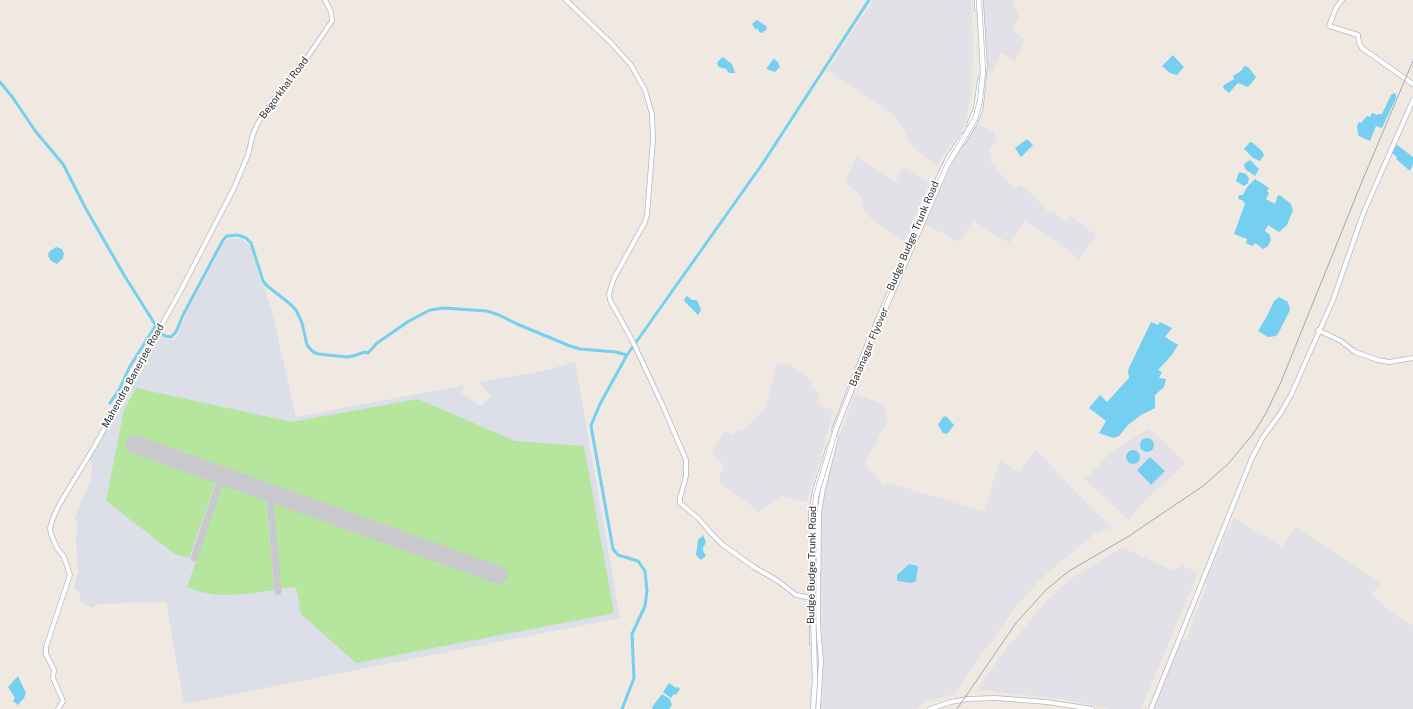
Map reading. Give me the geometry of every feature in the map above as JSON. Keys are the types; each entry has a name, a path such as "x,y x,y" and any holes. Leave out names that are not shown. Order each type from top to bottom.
{"main road":[{"name":"Batanagar Flyover","path":"812,709 815,681 813,529 814,507 819,484 843,411 918,231 947,166 975,119 980,101 983,71 979,0"}],"street":[{"name":"Begorkhal Road","path":"215,223 236,185 248,155 253,134 258,122 266,109 309,55 332,21 331,12 325,0"},
{"path":"566,0 611,43 631,65 645,90 652,114 653,140 647,215 645,222 614,278 609,294 614,308 637,350 686,460 686,476 680,503 699,519 723,544 796,595 818,598"},
{"name":"Budge Budge Trunk Road","path":"812,709 813,669 810,598 812,502 835,426 867,345 937,180 951,153 971,122 976,108 981,65 979,0"},
{"name":"Budge Budge Trunk Road","path":"818,709 821,661 818,598 820,502 838,430 872,344 946,171 974,126 980,111 986,66 979,0"},
{"path":"1342,0 1336,8 1329,26 1356,33 1359,37 1359,43 1362,48 1413,84"},
{"path":"1151,709 1252,458 1263,437 1280,414 1291,395 1318,330 1335,294 1363,214 1413,100"},
{"name":"Mahendra Banerjee Road","path":"58,709 63,701 53,678 54,670 46,654 46,648 70,575 64,557 57,548 50,529 59,505 93,449 162,325 215,223"},
{"path":"1318,330 1341,341 1355,352 1378,360 1389,362 1413,358"},
{"path":"930,709 951,702 967,699 996,698 1047,702 1092,709"}],"shaded area":[{"path":"873,0 971,0 973,41 972,93 964,126 937,165 913,147 896,117 827,71"},
{"path":"983,0 1012,0 1019,17 1012,30 1025,40 1015,61 1001,53 993,72 986,68"},
{"path":"978,124 993,131 997,142 989,149 992,159 990,162 1015,189 1020,185 1034,196 1050,214 1054,212 1066,222 1071,215 1096,236 1080,259 1025,221 1009,243 973,221 959,242 925,224 957,153"},
{"path":"856,157 895,182 903,168 930,182 904,242 864,213 862,196 845,182"},
{"path":"230,238 242,239 250,246 261,283 265,289 272,312 296,417 465,385 461,393 481,406 491,396 479,382 548,370 575,362 620,618 184,704 166,602 99,604 92,608 79,601 81,594 74,588 78,572 76,540 78,524 75,519 91,479 92,463 90,459 103,434 159,335 168,340 173,340 177,337 185,316 224,243"},
{"path":"777,362 792,366 812,381 810,387 820,392 817,403 834,411 807,502 783,496 759,512 718,481 724,465 711,454 725,431 732,435 737,429 742,431 766,407"},
{"path":"855,393 879,403 885,409 888,420 865,463 883,486 887,482 984,512 1000,459 1019,472 1036,450 1099,516 1113,527 1094,534 1042,578 1014,609 954,694 926,702 916,709 820,709 823,689 821,550 822,501 824,486 838,440"},
{"path":"1149,428 1185,463 1141,505 1129,521 1085,479 1111,452"},
{"path":"1234,517 1282,547 1296,527 1380,583 1371,595 1401,619 1413,625 1413,709 1153,709 1181,640 1186,641 1207,585 1204,583"},
{"path":"1122,547 1174,571 1182,565 1198,573 1141,709 1109,709 1062,699 977,690 1008,645 1013,642 1045,602 1069,580"}],"green space":[{"path":"136,388 292,422 418,399 515,441 584,446 614,613 356,663 301,614 296,587 280,589 273,501 497,580 501,569 134,440 131,451 216,481 189,558 175,554 106,501 124,410"},
{"path":"223,483 266,498 274,590 247,594 218,595 201,592 187,587"}],"water":[{"path":"757,20 766,26 767,29 762,33 759,32 758,28 756,30 752,24"},
{"path":"1173,55 1184,67 1177,75 1170,73 1162,66"},
{"path":"723,57 732,64 735,73 729,73 726,69 719,67 717,64 718,61"},
{"path":"774,58 780,67 775,72 766,69"},
{"path":"1244,66 1248,67 1256,77 1248,87 1238,83 1229,93 1223,88 1224,85 1234,79 1233,76 1242,70"},
{"path":"1394,93 1396,94 1396,98 1382,128 1376,126 1370,141 1358,135 1357,126 1359,122 1361,123 1367,116 1370,117 1372,113 1378,115 1382,114 1391,95"},
{"path":"1027,139 1033,145 1021,157 1015,148"},
{"path":"1250,142 1262,151 1264,155 1260,161 1253,158 1244,149"},
{"path":"1396,144 1413,157 1413,164 1410,171 1396,159 1397,157 1392,153"},
{"path":"1250,160 1259,169 1255,176 1245,169 1244,164"},
{"path":"1239,172 1246,174 1249,178 1248,183 1244,186 1236,181"},
{"path":"1255,179 1269,188 1267,191 1269,193 1266,199 1275,204 1278,195 1281,196 1291,204 1293,210 1287,225 1279,232 1268,225 1265,231 1270,235 1271,240 1268,246 1263,249 1255,243 1253,246 1246,243 1247,239 1234,234 1245,204 1242,200 1238,199 1239,195 1243,195 1247,187"},
{"path":"56,247 62,249 64,254 63,258 57,264 51,261 48,256 49,252"},
{"path":"687,296 692,300 697,300 701,310 698,315 685,302 684,299"},
{"path":"1279,297 1288,302 1290,310 1278,334 1276,336 1268,337 1258,331 1274,301"},
{"path":"1151,322 1158,325 1160,322 1172,328 1165,337 1178,345 1171,356 1158,370 1162,372 1159,378 1166,379 1164,387 1155,395 1155,408 1141,415 1128,425 1119,436 1113,438 1099,433 1106,421 1089,408 1100,395 1107,402 1129,378 1128,370"},
{"path":"946,416 954,425 947,434 943,433 938,425 943,417"},
{"path":"1144,438 1150,438 1154,442 1154,448 1150,452 1144,452 1140,448 1140,442"},
{"path":"1130,450 1136,450 1140,454 1140,460 1136,464 1130,464 1126,460 1126,454"},
{"path":"1150,457 1165,471 1151,485 1137,470"},
{"path":"703,535 706,542 703,551 706,556 701,560 696,555 698,540"},
{"path":"909,564 918,566 916,581 911,583 897,581 897,575"},
{"path":"18,676 26,693 18,705 13,701 15,698 8,687"},
{"path":"669,683 680,689 676,695 674,694 671,698 663,692"},
{"path":"662,694 670,699 672,705 669,709 653,709 652,707"}],"waterway":[{"path":"622,709 634,678 632,634 645,606 647,591 645,571 638,561 618,555 613,549 591,426 592,423 600,404 627,355 763,163 869,0"},
{"path":"0,82 13,98 36,132 63,164 86,209 124,275 153,321 165,336 171,337 176,332 183,315 223,240 227,236 238,235 246,238 251,243 263,281 296,310 302,323 307,345 313,352 318,354 347,357 365,352 368,353 377,343 409,321 430,310 444,308 487,311 570,346 580,349 616,352 627,355"},
{"path":"110,403 119,390 129,368 156,325"}],"taxiway":[{"path":"194,558 222,476"},
{"path":"263,490 270,501"},
{"path":"275,495 270,501 278,591"}],"runway":[{"path":"134,444 499,575"}],"railway":[{"path":"957,709 1016,623 1047,589 1069,571 1129,536 1203,486 1228,464 1253,434 1265,415 1281,382 1363,179 1413,61"}]}
